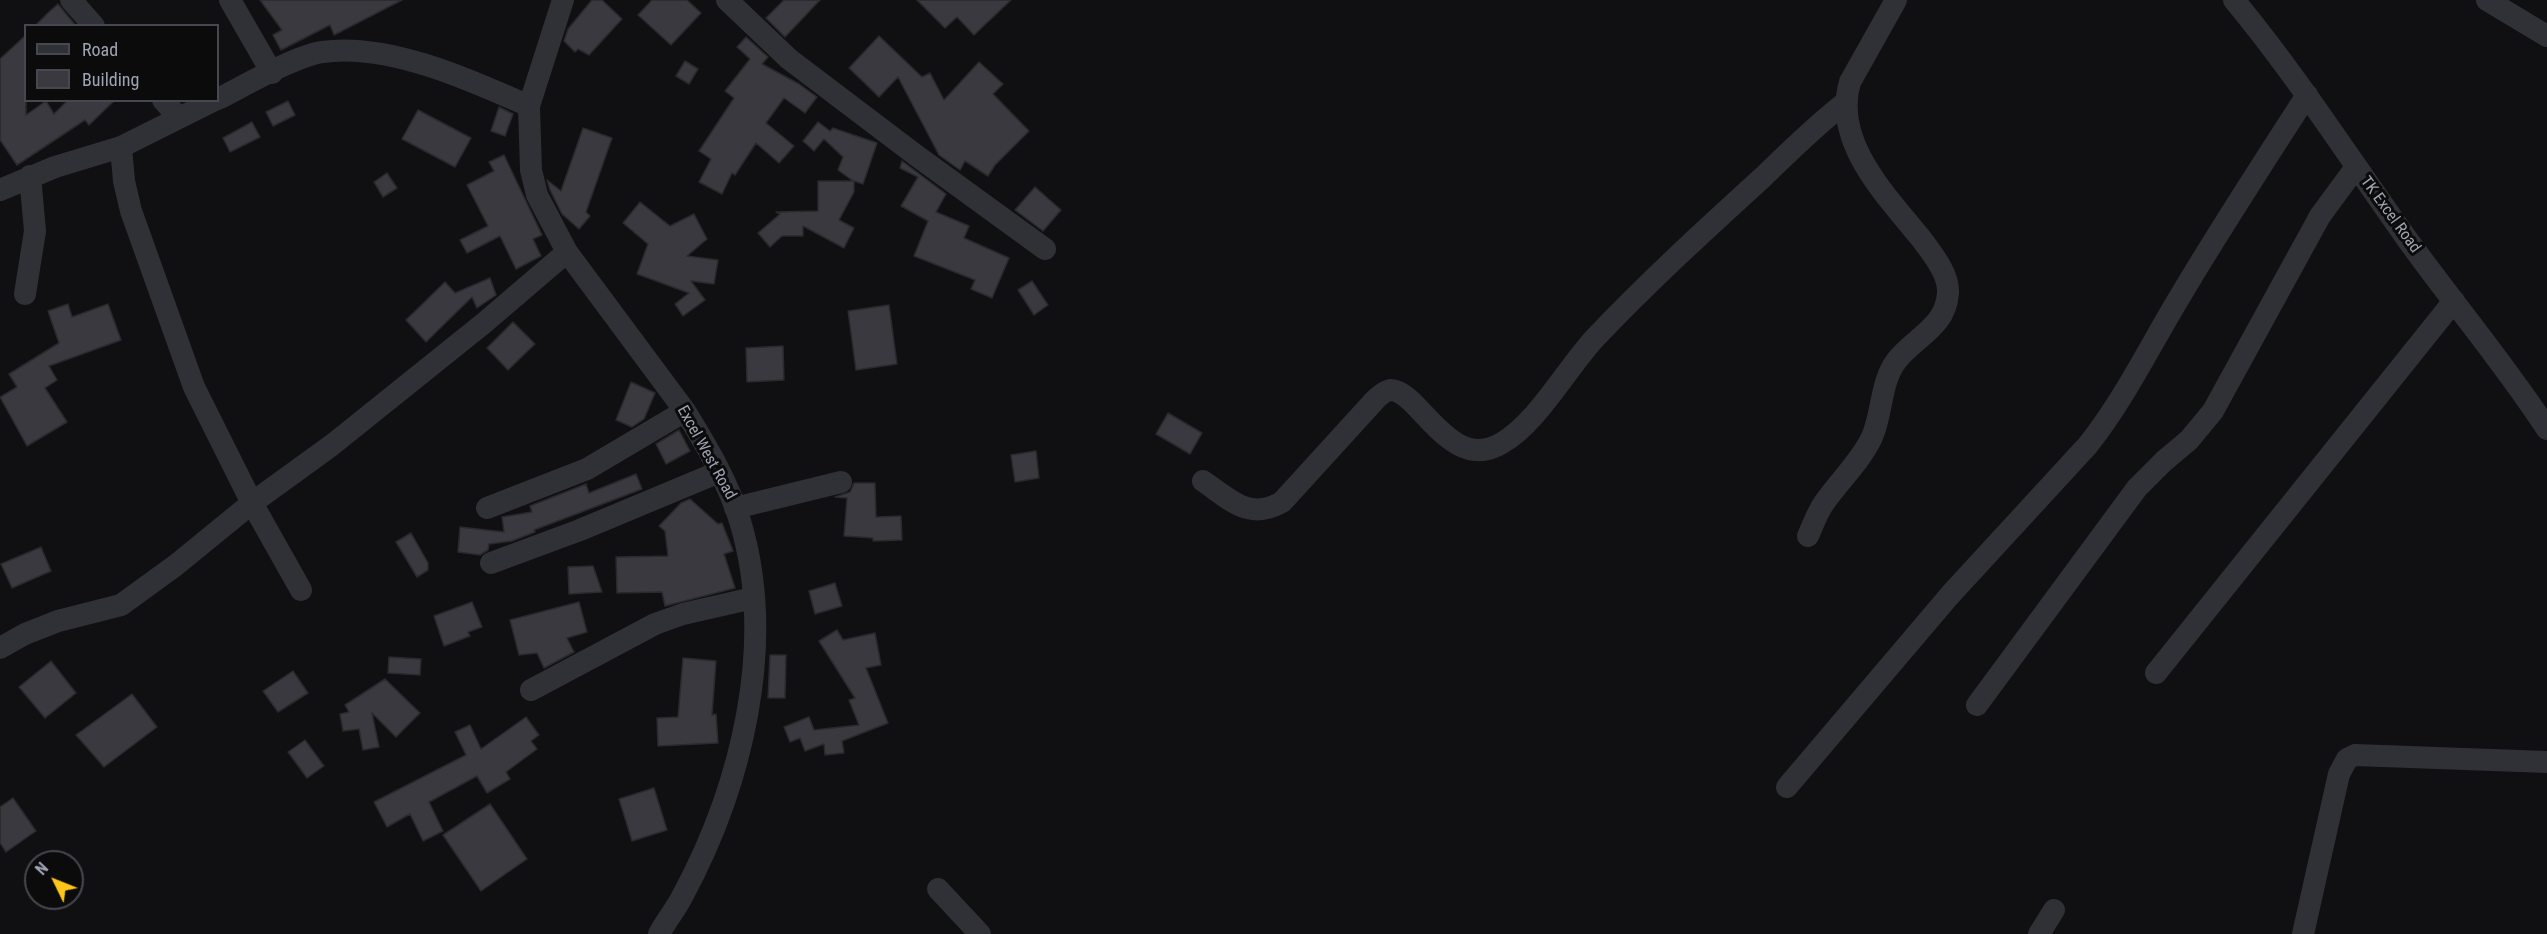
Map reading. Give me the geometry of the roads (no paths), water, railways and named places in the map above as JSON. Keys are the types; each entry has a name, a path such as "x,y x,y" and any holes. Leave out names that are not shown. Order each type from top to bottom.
{"street":[{"path":"71,0 92,24"},
{"path":"230,0 272,73"},
{"name":"Excel West Road","path":"563,0 530,106 531,170 537,195 567,252 684,411 719,472 735,508 746,543 753,598 757,641 742,740 734,774 683,897 659,934"},
{"path":"727,0 789,59 917,156 1046,249"},
{"path":"1808,536 1822,505 1871,439 1878,420 1886,383 1898,359 1934,326 1948,295 1946,278 1933,254 1867,168 1854,144 1846,116 1850,82 1896,0"},
{"name":"TK Excel Road","path":"2234,0 2271,44 2356,167 2547,429"},
{"path":"2487,0 2547,36"},
{"path":"219,99 320,52 342,51 383,55 445,71 530,106"},
{"path":"1787,788 1950,595 2088,445 2108,419 2162,331 2181,294 2307,95"},
{"path":"165,102 179,118"},
{"path":"0,190 30,176 121,147 212,102"},
{"path":"1203,480 1236,504 1252,511 1269,510 1282,502 1383,392 1391,390 1405,396 1452,440 1463,447 1480,452 1503,443 1527,421 1594,339 1648,284 1846,102"},
{"path":"121,147 124,181 131,211 157,289 194,387 252,503 301,590"},
{"path":"1977,705 2137,488 2163,461 2189,440 2213,411 2320,216 2356,167"},
{"path":"25,294 35,231 30,176"},
{"path":"0,648 25,634 58,621 121,605 176,565 252,503 332,445 484,323 567,252"},
{"path":"2156,673 2454,301"},
{"path":"487,508 587,469 684,411"},
{"path":"491,562 580,530 719,472"},
{"path":"735,508 841,482"},
{"path":"531,690 655,624 683,614 753,598"},
{"path":"2303,934 2339,774 2347,759 2355,755 2547,762"},
{"path":"938,889 980,934"},
{"path":"2039,934 2054,910"}]}
